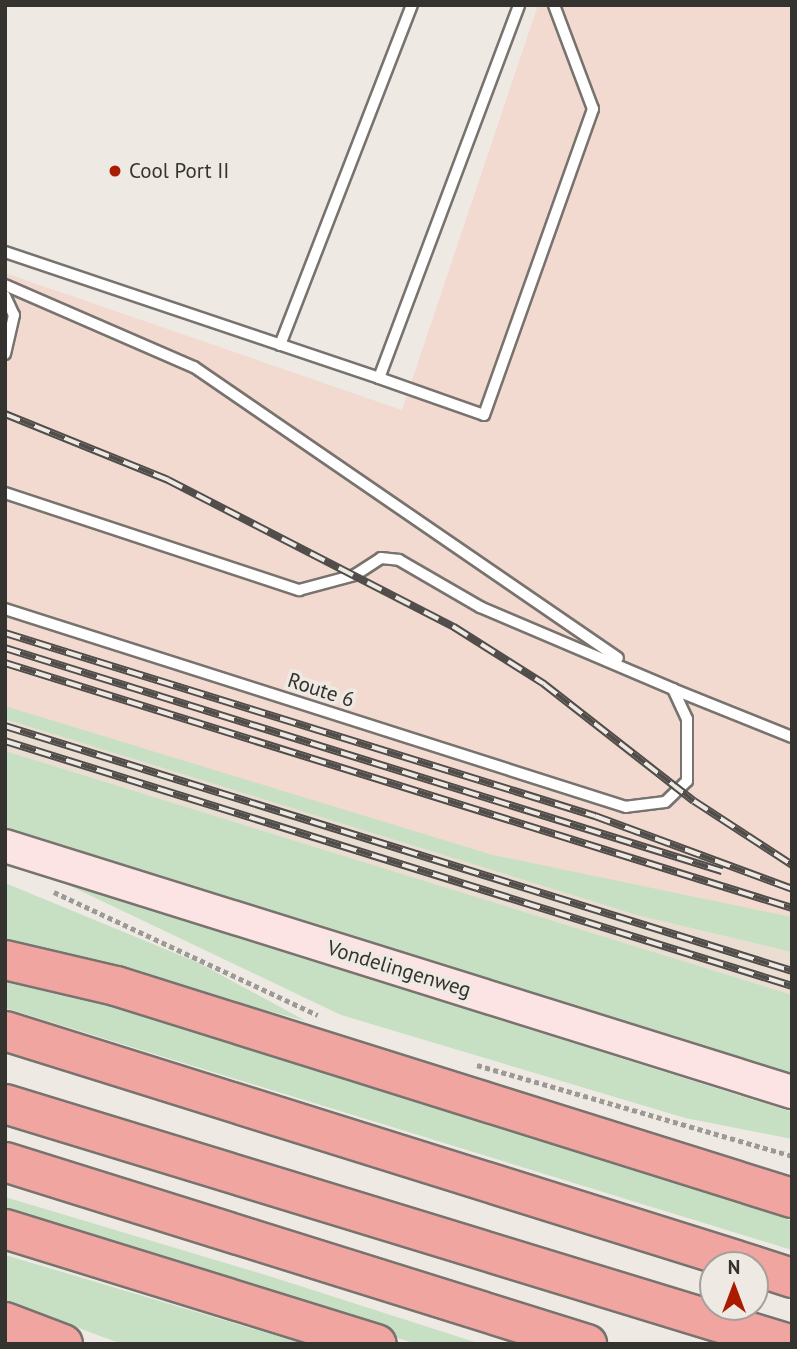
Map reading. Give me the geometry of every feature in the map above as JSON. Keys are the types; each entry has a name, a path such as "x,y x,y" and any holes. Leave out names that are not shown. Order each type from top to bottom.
{"highway":[{"path":"5,960 328,1037 792,1198"},
{"path":"5,1031 705,1251"},
{"path":"5,1104 789,1344"},
{"path":"5,1162 587,1344"},
{"path":"5,1229 377,1344"},
{"path":"769,1271 792,1278"},
{"path":"5,1322 62,1344"}],"main road":[{"name":"Vondelingenweg","path":"5,846 792,1092"}],"lane":[{"path":"281,345 412,5"},
{"path":"379,378 519,5"},
{"path":"5,252 484,415 593,109 554,5"},
{"path":"5,285 194,367 634,669"},
{"path":"5,296 14,315 5,354"},
{"path":"5,493 299,590 347,579 390,557 480,607 792,737"},
{"name":"Route 6","path":"5,609 626,807 664,802 687,781 687,719 673,689"}],"path":[{"path":"43,887 328,1037"},
{"path":"469,1062 792,1156"}],"shaded area":[{"path":"538,5 792,5 792,931 566,882 5,709 5,273 402,410"},
{"path":"5,709 546,877 792,931 792,1005 5,766"}],"green space":[{"path":"5,706 493,855 792,917 792,952 637,915 5,719"},
{"path":"5,751 792,995 792,1080 5,833"},
{"path":"62,882 792,1112 792,1139 685,1118 341,1015"},
{"path":"5,883 199,963 306,1021 5,940"},
{"path":"5,977 145,1011 535,1132 792,1221 792,1250 5,1008"},
{"path":"5,1197 269,1276 481,1344 417,1344 5,1218"},
{"path":"5,1255 304,1344 122,1344 5,1301"}],"railway":[{"path":"5,414 168,480 454,627 544,684 694,801 792,865"},
{"path":"5,633 595,816 792,889"},
{"path":"5,648 722,871"},
{"path":"5,663 792,908"},
{"path":"5,726 792,971"},
{"path":"5,741 792,986"}],"place":[{"name":"Cool Port II","path":"115,171"}]}
